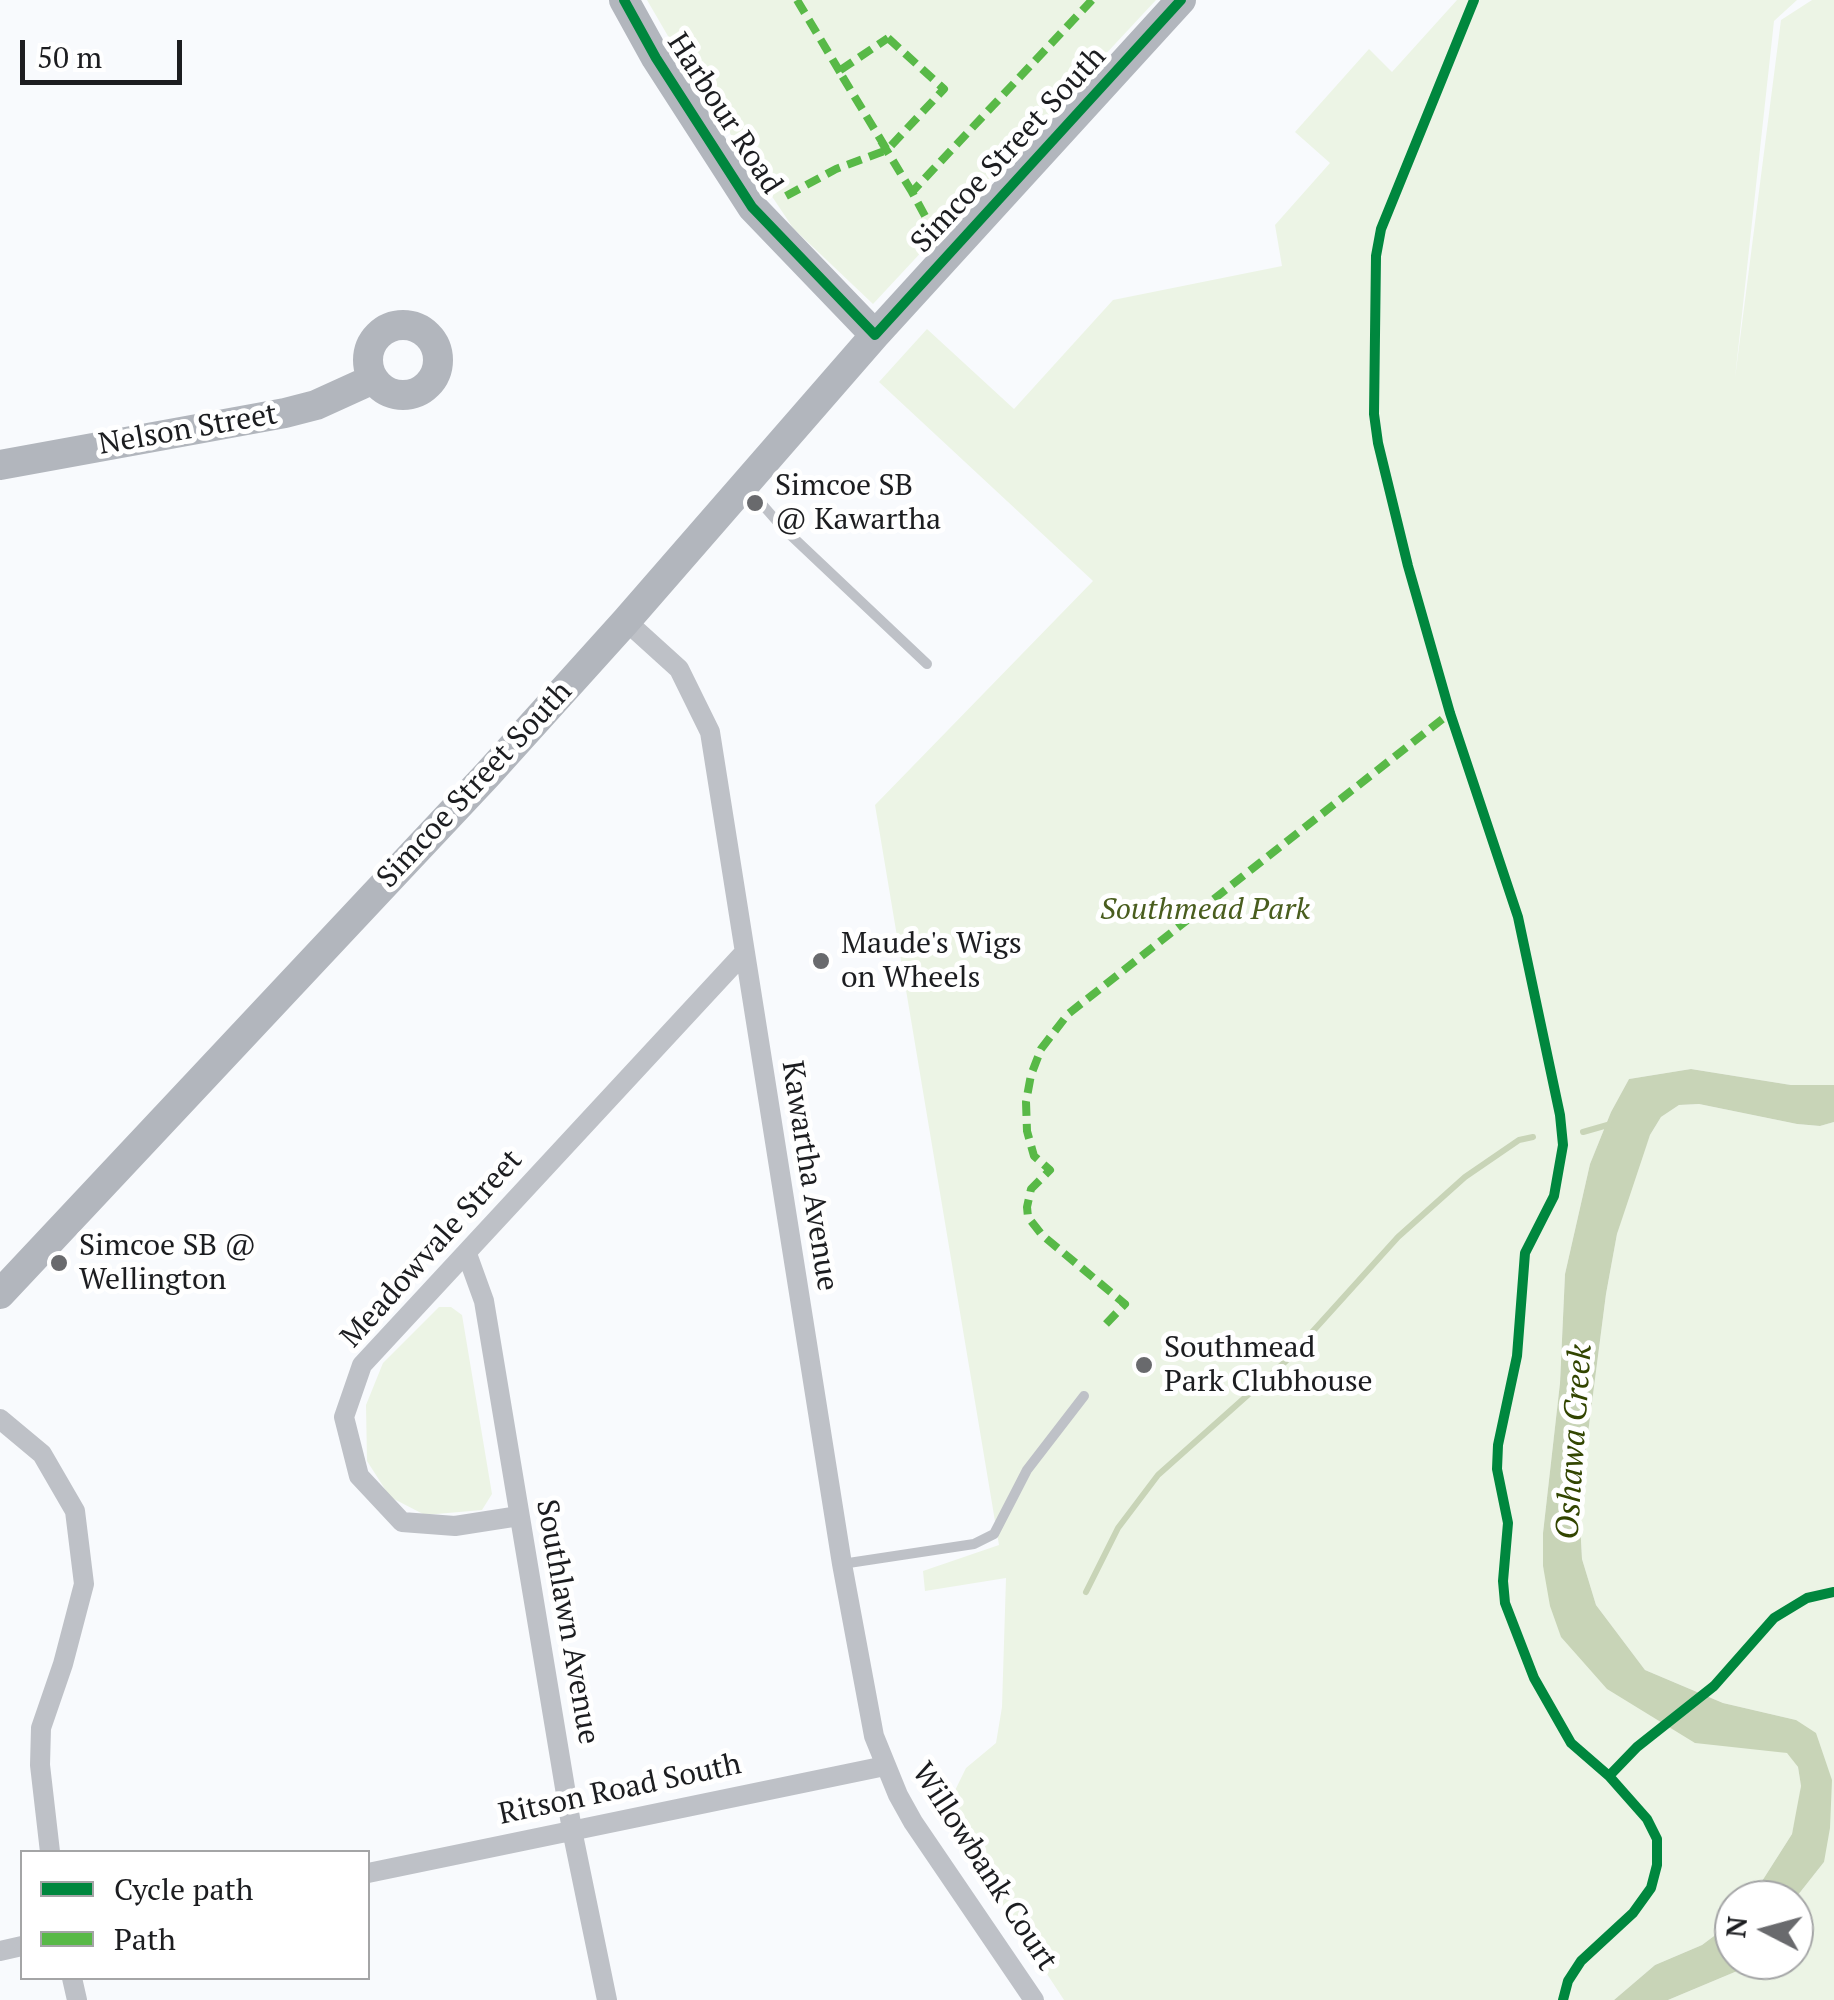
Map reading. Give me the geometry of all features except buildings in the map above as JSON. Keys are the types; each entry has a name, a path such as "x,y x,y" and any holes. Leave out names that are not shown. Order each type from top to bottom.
{"street":[{"name":"Harbour Road","path":"624,0 656,58 752,207 874,335"},
{"name":"Simcoe Street South","path":"0,1294 488,774 874,335 1181,0"},
{"name":"Nelson Street","path":"0,465 285,413 316,405 372,380"},
{"name":"Kawartha Avenue","path":"626,621 680,669 710,732 842,1564 866,1700 885,1766"},
{"name":"Meadowvale Street","path":"519,1516 454,1526 402,1522 359,1476 344,1418 362,1364 743,954"},
{"name":"Southlawn Avenue","path":"467,1254 484,1301 572,1830 607,2000"},
{"path":"0,1419 42,1454 75,1511 84,1584 64,1664 42,1728 40,1765 50,1850"},
{"name":"Ritson Road South","path":"370,1874 885,1766"},
{"name":"Willowbank Court","path":"885,1766 913,1822 1034,2000"}],"lane":[{"path":"744,485 782,527 927,664"},
{"path":"842,1564 974,1544 994,1534 1027,1470 1084,1396"}],"green space":[{"path":"647,0 1156,0 873,304 793,228 686,67"},
{"name":"Southmead Park","path":"1457,0 1797,0 1774,21 1735,378 1781,20 1812,0 1834,0 1834,1085 1791,1085 1691,1069 1629,1079 1590,1164 1565,1274 1560,1383 1543,1533 1543,1566 1561,1636 1769,1749 1788,1753 1798,1767 1798,1808 1792,1834 1763,1880 1714,1880 1714,1936 1655,1965 1614,2000 1064,2000 943,1815 966,1768 996,1743 1002,1707 1006,1578 925,1591 923,1571 999,1545 875,805 1093,581 879,382 927,329 1014,409 1113,300 1282,266 1275,225 1330,163 1295,132 1369,49 1392,72"},
{"path":"1699,1104 1797,1124 1820,1126 1834,1122 1834,2000 1668,2000 1716,1980 1814,1980 1814,1880 1810,1880 1824,1862 1796,1720 1723,1703 1645,1670 1596,1605 1582,1559 1579,1503 1617,1234 1650,1135 1661,1117 1679,1105"},
{"path":"439,1307 451,1307 462,1315 492,1494 482,1510 425,1515 390,1497 367,1461 366,1405 383,1363"}],"water":[{"name":"Oshawa Creek","path":"1691,1069 1791,1085 1834,1085 1834,1122 1820,1126 1699,1104 1679,1105 1661,1117 1650,1135 1617,1234 1579,1503 1582,1559 1596,1605 1645,1670 1723,1703 1796,1720 1816,1733 1832,1780 1830,1828 1824,1862 1810,1880 1763,1880 1792,1834 1801,1786 1798,1767 1787,1753 1695,1743 1607,1689 1561,1637 1550,1606 1543,1566 1543,1533 1560,1383 1565,1274 1590,1164 1629,1079"},
{"path":"1714,1936 1716,1980 1668,2000 1614,2000 1655,1965"}],"waterway":[{"path":"1583,1132 1611,1124"},
{"path":"1086,1592 1118,1528 1158,1475 1286,1361 1398,1237 1465,1177 1519,1140 1533,1137"}],"marked path":[{"path":"797,0 843,77"},
{"path":"936,236 912,192 1092,0"},
{"path":"888,38 944,89 887,150 839,71 888,38"},
{"path":"881,141 912,192"},
{"path":"786,196 836,169 887,150"},
{"path":"1106,1324 1125,1304 1042,1235 1028,1217 1031,1189 1050,1170 1034,1156 1027,1131 1026,1102 1041,1049 1068,1014 1450,713"}],"cycle path":[{"path":"624,0 656,58 752,207 875,335 1181,0"},
{"path":"1474,0 1381,229 1376,256 1374,414 1408,566 1450,713 1518,917 1560,1115 1563,1145 1554,1196 1525,1253 1517,1356 1498,1445 1497,1469 1508,1523 1505,1603 1534,1678 1571,1743 1609,1776 1647,1819 1657,1839 1657,1865 1651,1888 1633,1913 1581,1961 1568,1981 1563,2000"},
{"path":"1609,1776 1637,1747 1714,1686 1774,1618 1807,1598 1834,1592"}],"place":[{"name":"Simcoe SB @ Kawartha","path":"755,503"},
{"name":"Maude's Wigs on Wheels","path":"821,961"},
{"name":"Simcoe SB @ Wellington","path":"59,1263"},
{"name":"Southmead Park Clubhouse","path":"1144,1365"}]}
